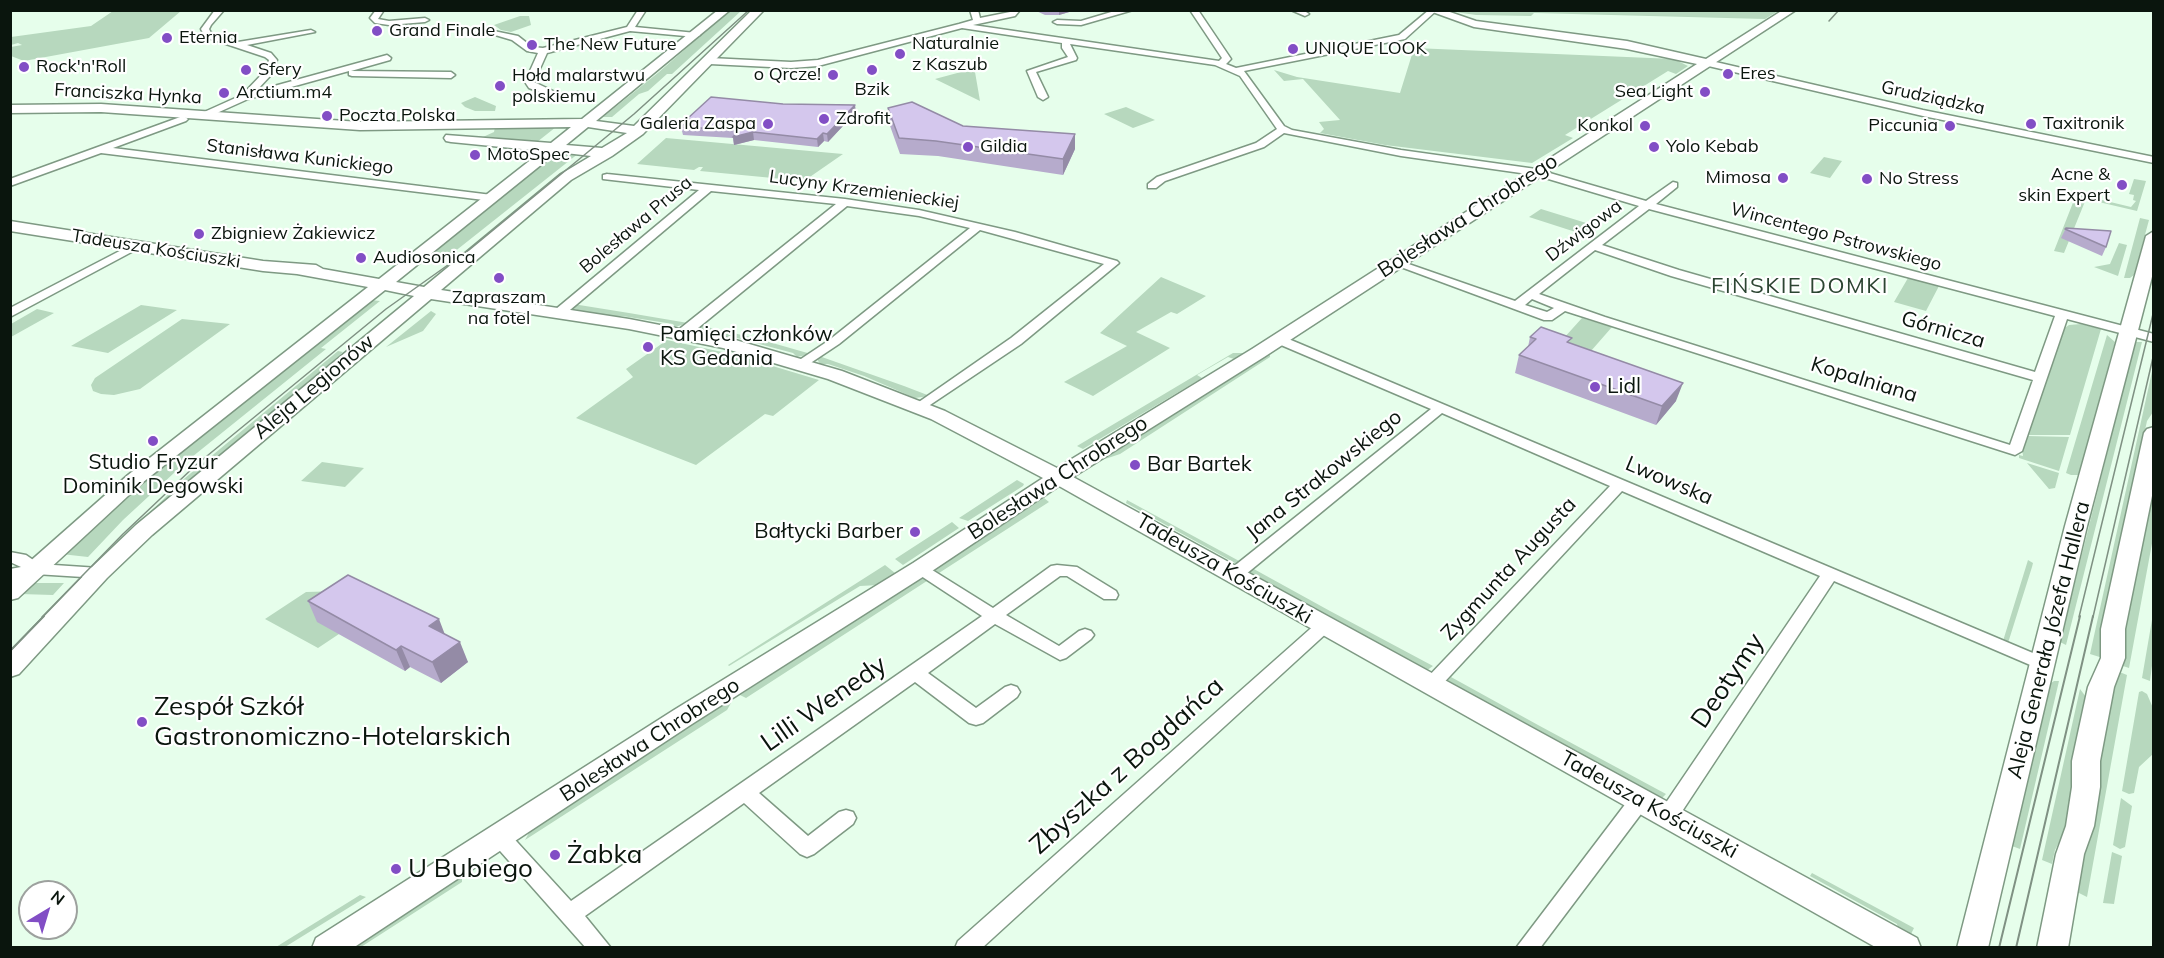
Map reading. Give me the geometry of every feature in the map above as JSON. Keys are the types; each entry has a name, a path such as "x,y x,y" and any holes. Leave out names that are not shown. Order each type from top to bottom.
{"main road":[{"name":"Aleja Legionów","path":"10,592 143,472 492,198 725,10"},
{"name":"Aleja Legionów","path":"10,668 99,573 163,514 566,177 607,153 638,131 759,10"},
{"name":"Bolesława Chrobrego","path":"327,948 683,717 921,568 1058,477 1279,339 1359,285 1791,10"},
{"path":"1432,11 1476,25 1617,44 1707,63"},
{"name":"Franciszka Hynka","path":"10,109 86,107 360,126 585,123 638,131"},
{"name":"Franciszka Hynka","path":"10,116 84,114 183,119 466,139 607,153"},
{"path":"466,139 491,131 485,126"},
{"name":"Tadeusza Kościuszki","path":"10,226 262,266 387,280 499,303 682,334 803,364 921,407 1058,477 1906,948"},
{"name":"Aleja Generała Józefa Hallera","path":"1972,948 2041,663 2154,236"},
{"path":"2052,948 2070,854 2080,826 2086,787 2086,761 2101,687 2113,658 2114,629 2154,434"}],"street":[{"path":"220,10 207,24 206,32 214,39 268,55 273,60 269,72 245,97"},
{"path":"380,10 374,18 375,21 389,23 425,20"},
{"path":"630,29 642,10"},
{"path":"974,10 977,21"},
{"path":"710,61 818,63 1012,14 1016,10"},
{"path":"1037,38 1064,17 1091,10"},
{"path":"1057,21 1081,23 1129,10"},
{"path":"1194,10 1227,59 1220,64"},
{"path":"1295,10 1305,14"},
{"path":"962,26 1220,64 1238,70 1402,37 1432,11"},
{"path":"489,32 515,38 530,50 543,51 630,29 696,35"},
{"path":"234,45 311,32"},
{"path":"1043,97 1031,71 1073,58 1066,48 1066,41"},
{"path":"543,51 529,82 532,86 550,93"},
{"path":"205,115 245,97 387,58"},
{"name":"Grudziądzka","path":"1707,63 1923,113 2154,160"},
{"path":"1152,186 1161,178 1260,145 1276,132 1284,130 1238,70"},
{"path":"336,73 451,75"},
{"path":"10,183 183,119"},
{"name":"Wincentego Pstrowskiego","path":"1284,130 1401,153 1536,172 1648,205 2128,333"},
{"name":"Stanisława Kunickiego","path":"103,150 492,198"},
{"name":"Lucyny Krzemienieckiej","path":"607,177 845,202 919,213 979,226 1113,262 1016,341 921,407"},
{"name":"Dźwigowa","path":"1517,305 1673,185"},
{"name":"Bolesława Prusa","path":"560,312 708,188"},
{"path":"682,334 845,202"},
{"path":"803,364 979,226"},
{"path":"10,313 135,246"},
{"name":"Górnicza","path":"1594,246 1675,273 2040,378"},
{"name":"Kopalniana","path":"1396,263 1548,316 1564,307"},
{"name":"Kopalniana","path":"1531,295 2014,451 2062,315"},
{"path":"2128,333 2154,338"},
{"name":"Lwowska","path":"1279,339 2041,663"},
{"name":"Jana Strakowskiego","path":"1234,575 1440,408"},
{"name":"Zygmunta Augusta","path":"1431,685 1620,484"},
{"path":"10,557 20,558 35,569"},
{"path":"921,568 994,616 1060,654 1085,635"},
{"path":"10,575 35,569 99,573"},
{"name":"Lilli Wenedy","path":"570,914 915,673 1057,570 1071,570 1110,595"},
{"name":"Deotymy","path":"1668,816 1830,574"},
{"name":"Zbyszka z Bogdańca","path":"966,948 1324,626"},
{"path":"915,673 976,718 1011,692"},
{"path":"745,792 807,848 846,818"},
{"path":"1527,948 1640,800"},
{"path":"500,837 600,948"}],"green space":[{"path":"730,10 741,11 672,74 667,74 648,91 639,94 612,117 603,117 659,72"},
{"path":"113,11 181,11 149,38 24,61 11,56 11,47 22,45 18,43 11,45 11,37 91,26"},
{"path":"1448,11 1778,11 1765,19 1534,13 1531,16 1476,15"},
{"path":"520,16 529,16 531,25 511,32 501,30 494,25"},
{"path":"1414,48 1674,59 1688,66 1676,74 1668,71 1565,135 1573,138 1532,163 1385,145 1320,133 1324,129 1319,122 1340,120 1303,79 1284,81 1274,70 1297,77 1400,93"},
{"path":"961,72 975,72 980,101 935,79"},
{"path":"475,97 496,106 495,111 475,111 461,103"},
{"path":"1126,107 1155,120 1133,128 1104,114"},
{"path":"495,127 556,127 537,142 483,137 494,132"},
{"path":"666,138 843,154 804,181 700,171 703,167 694,170 637,164"},
{"path":"556,152 579,153 439,264 423,262"},
{"path":"1824,157 1842,161 1830,178 1810,173"},
{"path":"2134,179 2146,181 2137,211 2086,199 2064,253 2054,251 2076,195 2065,192 2075,191 2077,194 2131,207 2136,201 2133,200 2134,195 2129,194"},
{"path":"1541,209 1600,227 1588,236 1529,217"},
{"path":"2140,218 2149,220 2134,275 2124,278"},
{"path":"2119,243 2127,245 2118,276 2094,267 2110,264"},
{"path":"1161,277 1206,296 1177,314 1171,312 1136,332 1170,348 1093,396 1064,382 1127,346 1100,333"},
{"path":"1908,278 1939,286 1926,311 1894,302"},
{"path":"370,300 380,301 321,348 326,349 187,461 123,520 88,557 61,554 153,471"},
{"path":"573,304 688,323 675,327 673,324 585,312 570,308"},
{"path":"141,305 177,310 108,353 71,346"},
{"path":"37,309 54,313 11,337 11,324"},
{"path":"431,311 436,314 423,331 386,347"},
{"path":"1582,318 1612,327 1584,359 1554,349"},
{"path":"182,319 230,324 140,389 114,395 93,391 91,385 95,378"},
{"path":"2081,324 2101,329 2070,435 2028,435 2063,329 2069,325"},
{"path":"698,325 811,354 797,357 793,353 737,338 694,330"},
{"path":"2107,335 2115,342 2079,475 2071,475 2066,473"},
{"path":"667,340 736,355 819,380 773,416 765,414 696,465 576,418 633,377 626,369"},
{"path":"2135,342 2142,342 2066,645 2060,642"},
{"path":"338,351 343,352 283,406 101,560 185,478"},
{"path":"1233,353 1246,353 1234,359 1228,357 1197,375 1202,378 1083,449 1077,446"},
{"path":"1270,353 1270,357 1120,454 1102,460"},
{"path":"819,356 930,396 915,398 864,376 828,364 820,364 817,359"},
{"path":"2153,367 2153,412 2147,421 2103,625 2106,659 2090,654"},
{"path":"2027,436 2069,437 2059,471 2019,458 2019,455 2023,456 2022,448"},
{"path":"322,462 364,468 345,487 301,481"},
{"path":"2027,463 2059,473 2055,488 2049,489"},
{"path":"1017,480 1024,484 1023,486 968,521 959,518"},
{"path":"2153,482 2153,538 2129,668 2117,664"},
{"path":"1044,498 1049,502 939,573 934,570"},
{"path":"1127,500 1241,562 1235,563 1126,503"},
{"path":"952,522 959,528 903,565 895,559"},
{"path":"2028,560 2033,563 2008,643 2003,641"},
{"path":"885,565 895,573 879,585 860,586 728,665"},
{"path":"1252,568 1433,666 1426,671 1248,573"},
{"path":"923,576 930,579 746,698 740,695"},
{"path":"31,583 64,583 53,595 20,594"},
{"path":"342,591 339,634 318,648 265,619 306,592"},
{"path":"2153,614 2153,658 2150,681 2142,678"},
{"path":"2117,671 2127,675 2087,897 2077,892 2097,771"},
{"path":"1451,677 1666,794 1661,799 1447,682"},
{"path":"2059,681 2020,849 2012,846 2048,685"},
{"path":"2080,689 2086,697 2076,809 2055,850 2052,864 2042,860"},
{"path":"2139,692 2147,694 2153,708 2153,754 2139,767 2134,793 2129,794 2122,791"},
{"path":"728,701 731,703 727,710 525,840 530,831 548,816"},
{"path":"2121,798 2132,806 2125,847 2120,849 2113,845"},
{"path":"2112,852 2122,856 2114,904 2103,903"},
{"path":"1812,873 1914,928 1909,938 1899,932 1897,924 1810,876"},
{"path":"462,875 462,882 361,947 345,948"},
{"path":"360,895 366,897 285,947 276,947"}],"building":[{"name":"Galeria Zaspa","path":"711,97 783,104 855,105 827,134 823,133 817,139 753,132 733,137 739,130 681,127"},
{"path":"912,102 963,126 1075,134 1063,159 899,138 888,108"},
{"path":"2066,228 2111,231 2106,247"},
{"path":"1541,327 1572,338 1567,342 1683,383 1662,406 1519,355 1536,339 1530,337"},
{"path":"348,575 439,619 429,626 460,642 432,662 401,646 396,650 308,601"}],"tram line":[{"path":"42,617 123,534 196,465 386,309 469,250 634,114 749,10"},
{"path":"1829,21 1839,10"},
{"path":"2079,617 2154,310"},
{"path":"2093,617 2154,353"},
{"path":"10,651 44,616"},
{"path":"1999,948 2080,616"},
{"path":"2016,948 2093,616"}],"place":[{"name":"Grand Finale","path":"377,31"},
{"name":"Eternia","path":"167,38"},
{"name":"The New Future","path":"532,45"},
{"name":"UNIQUE LOOK","path":"1293,49"},
{"name":"Naturalnie z Kaszub","path":"900,54"},
{"name":"Rock'n'Roll","path":"24,67"},
{"name":"Sfery","path":"246,70"},
{"name":"Bzik","path":"872,70"},
{"name":"Eres","path":"1728,74"},
{"name":"o Qrcze!","path":"833,75"},
{"name":"Hołd malarstwu polskiemu","path":"500,86"},
{"name":"Sea Light","path":"1705,92"},
{"name":"Arctium.m4","path":"224,93"},
{"name":"Poczta Polska","path":"327,116"},
{"name":"Zdrofit","path":"824,119"},
{"name":"Galeria Zaspa","path":"768,124"},
{"name":"Taxitronik","path":"2031,124"},
{"name":"Konkol","path":"1645,126"},
{"name":"Piccunia","path":"1950,126"},
{"name":"Gildia","path":"968,147"},
{"name":"Yolo Kebab","path":"1654,147"},
{"name":"MotoSpec","path":"475,155"},
{"name":"Mimosa","path":"1783,178"},
{"name":"No Stress","path":"1867,179"},
{"name":"Acne & skin Expert","path":"2122,185"},
{"name":"Zbigniew Żakiewicz","path":"199,234"},
{"name":"Audiosonica","path":"361,258"},
{"name":"Zapraszam na fotel","path":"499,278"},
{"name":"Pamięci członków KS Gedania","path":"648,347"},
{"name":"Lidl","path":"1595,387"},
{"name":"Studio Fryzur Dominik Degowski","path":"153,441"},
{"name":"Bar Bartek","path":"1135,465"},
{"name":"Bałtycki Barber","path":"915,532"},
{"name":"Zespół Szkół Gastronomiczno-Hotelarskich","path":"142,722"},
{"name":"Żabka","path":"555,855"},
{"name":"U Bubiego","path":"396,869"}],"district":[{"name":"FIŃSKIE DOMKI","path":"1800,286"}]}
